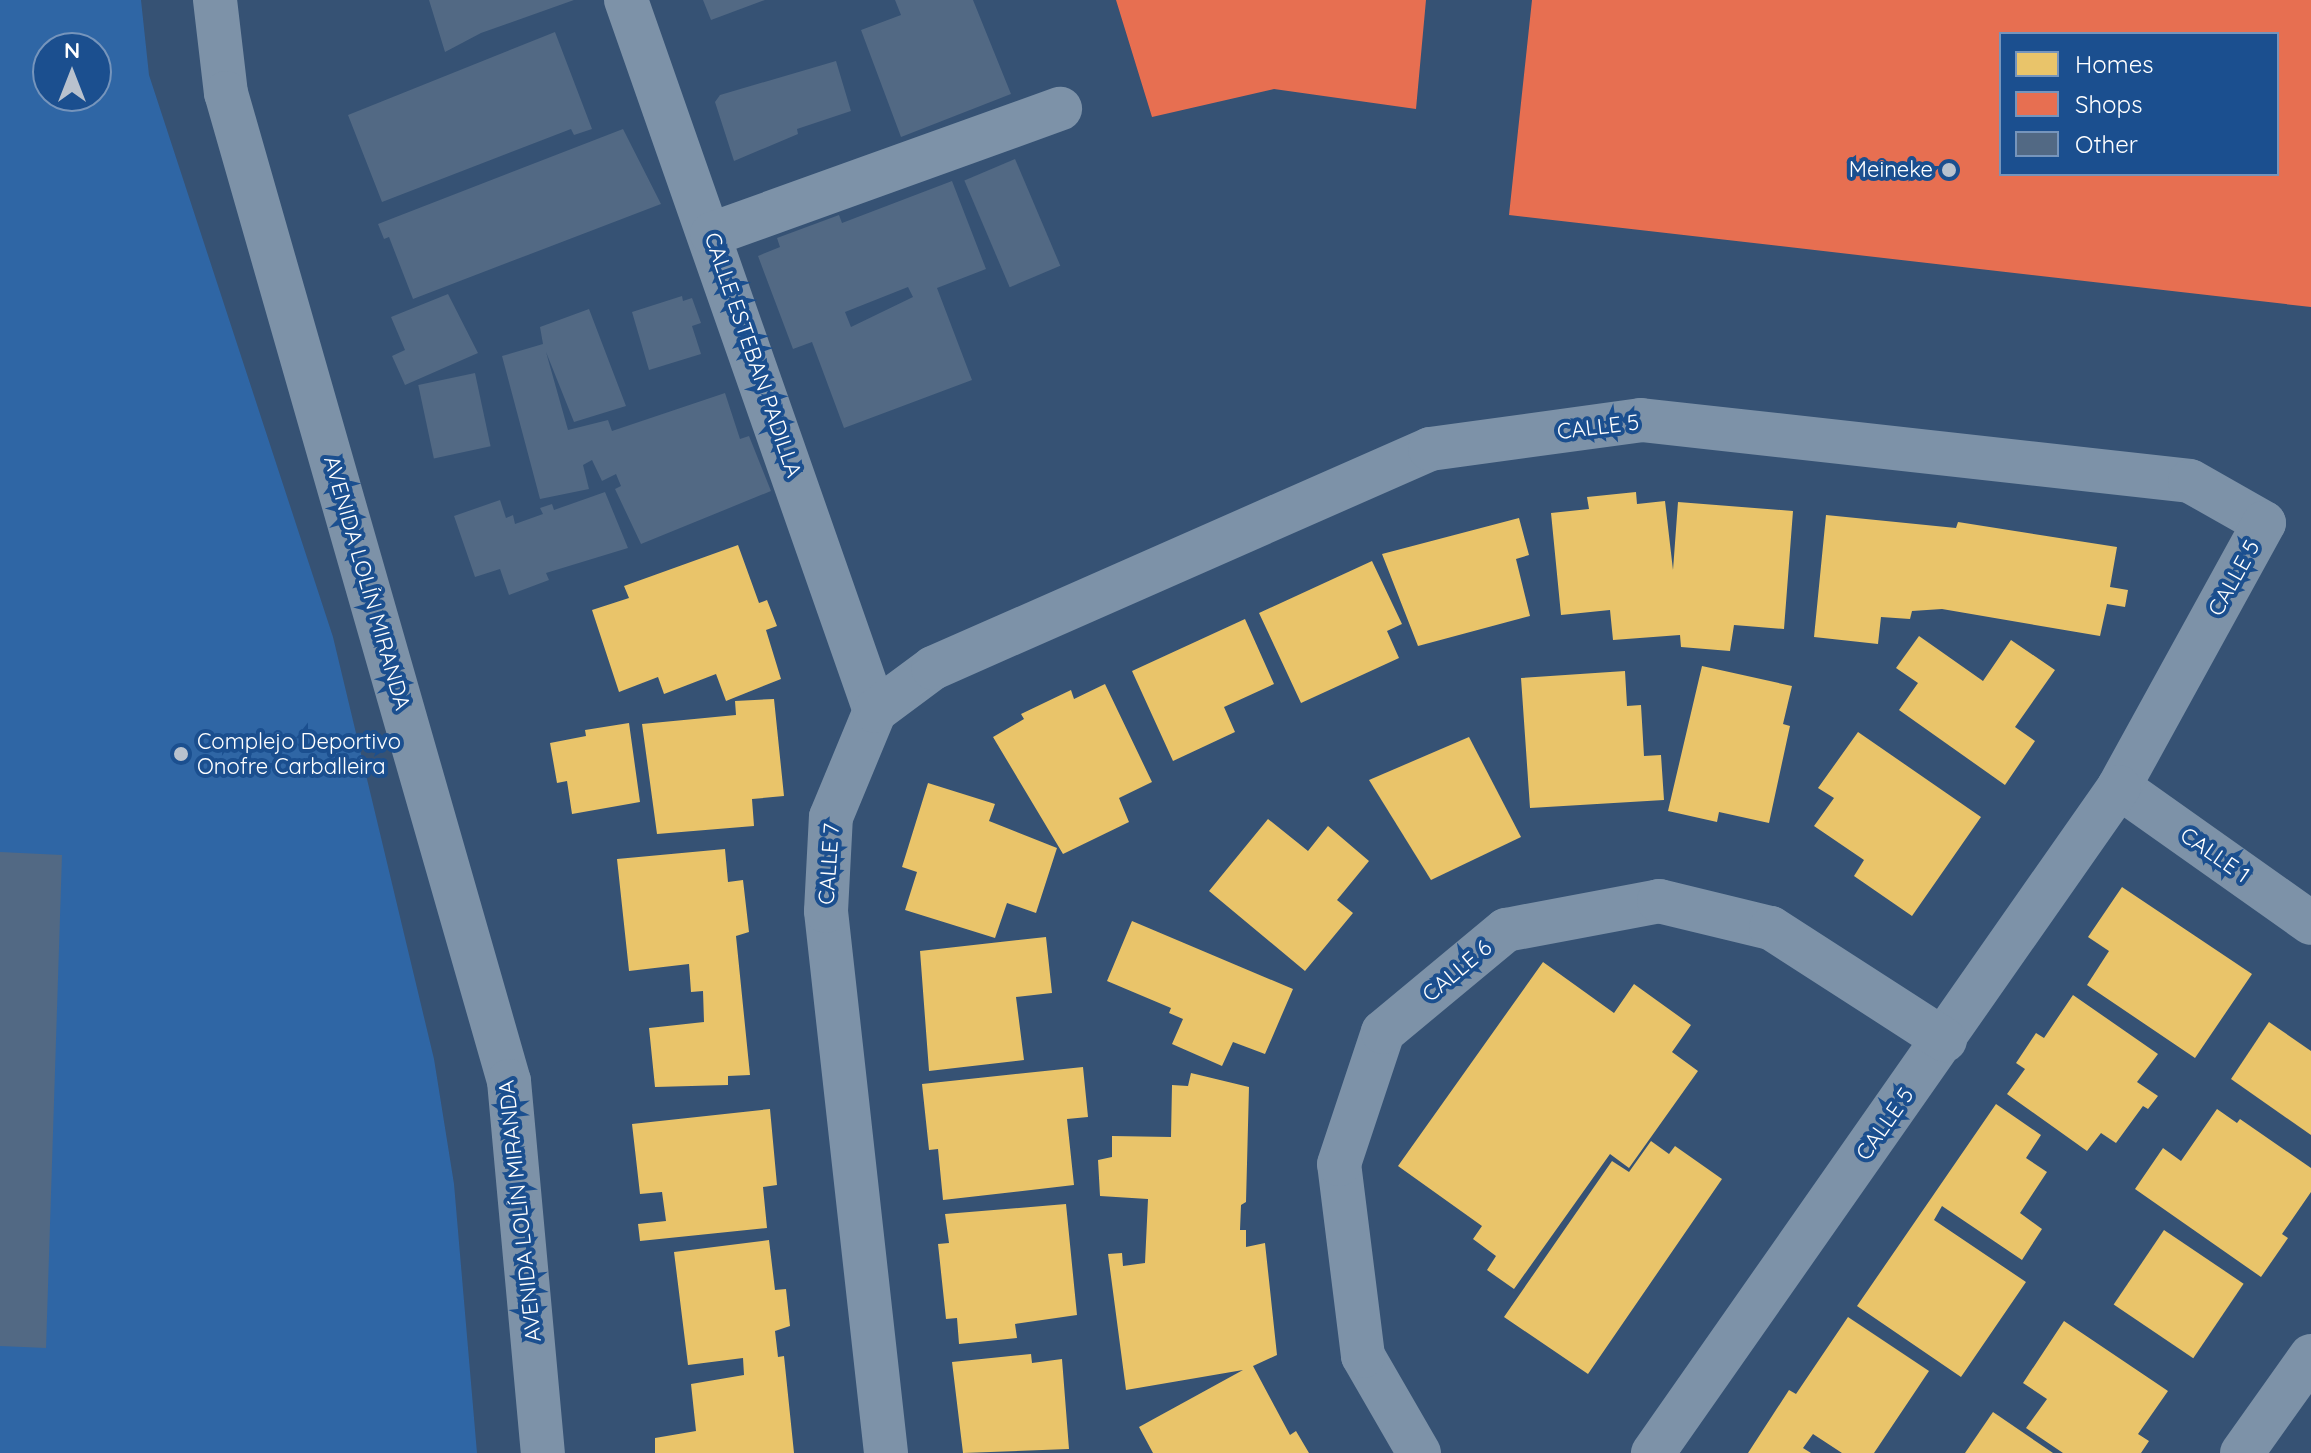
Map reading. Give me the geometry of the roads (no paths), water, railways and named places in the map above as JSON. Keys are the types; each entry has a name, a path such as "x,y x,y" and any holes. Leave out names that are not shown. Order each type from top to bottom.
{"street":[{"name":"AVENIDA LOLÍN MIRANDA","path":"215,0 226,93 509,1081 543,1453"},
{"name":"CALLE ESTEBAN PADILLA","path":"626,0 712,234 875,711"},
{"path":"712,234 1060,109"},
{"name":"CALLE 5","path":"875,711 933,668 1430,449 1641,420 2190,481 2264,523 2119,787 1945,1040 1653,1453"},
{"name":"CALLE 7","path":"875,711 831,817 826,911 886,1453"},
{"name":"CALLE 1","path":"2119,787 2311,923"},
{"name":"CALLE 6","path":"1419,1453 1363,1356 1339,1164 1383,1032 1506,930 1659,901 1771,928 1945,1040"},
{"path":"2242,1453 2311,1356"}],"place":[{"name":"Meineke","path":"1949,170"},
{"name":"Complejo Deportivo Onofre Carballeira","path":"181,754"}]}
